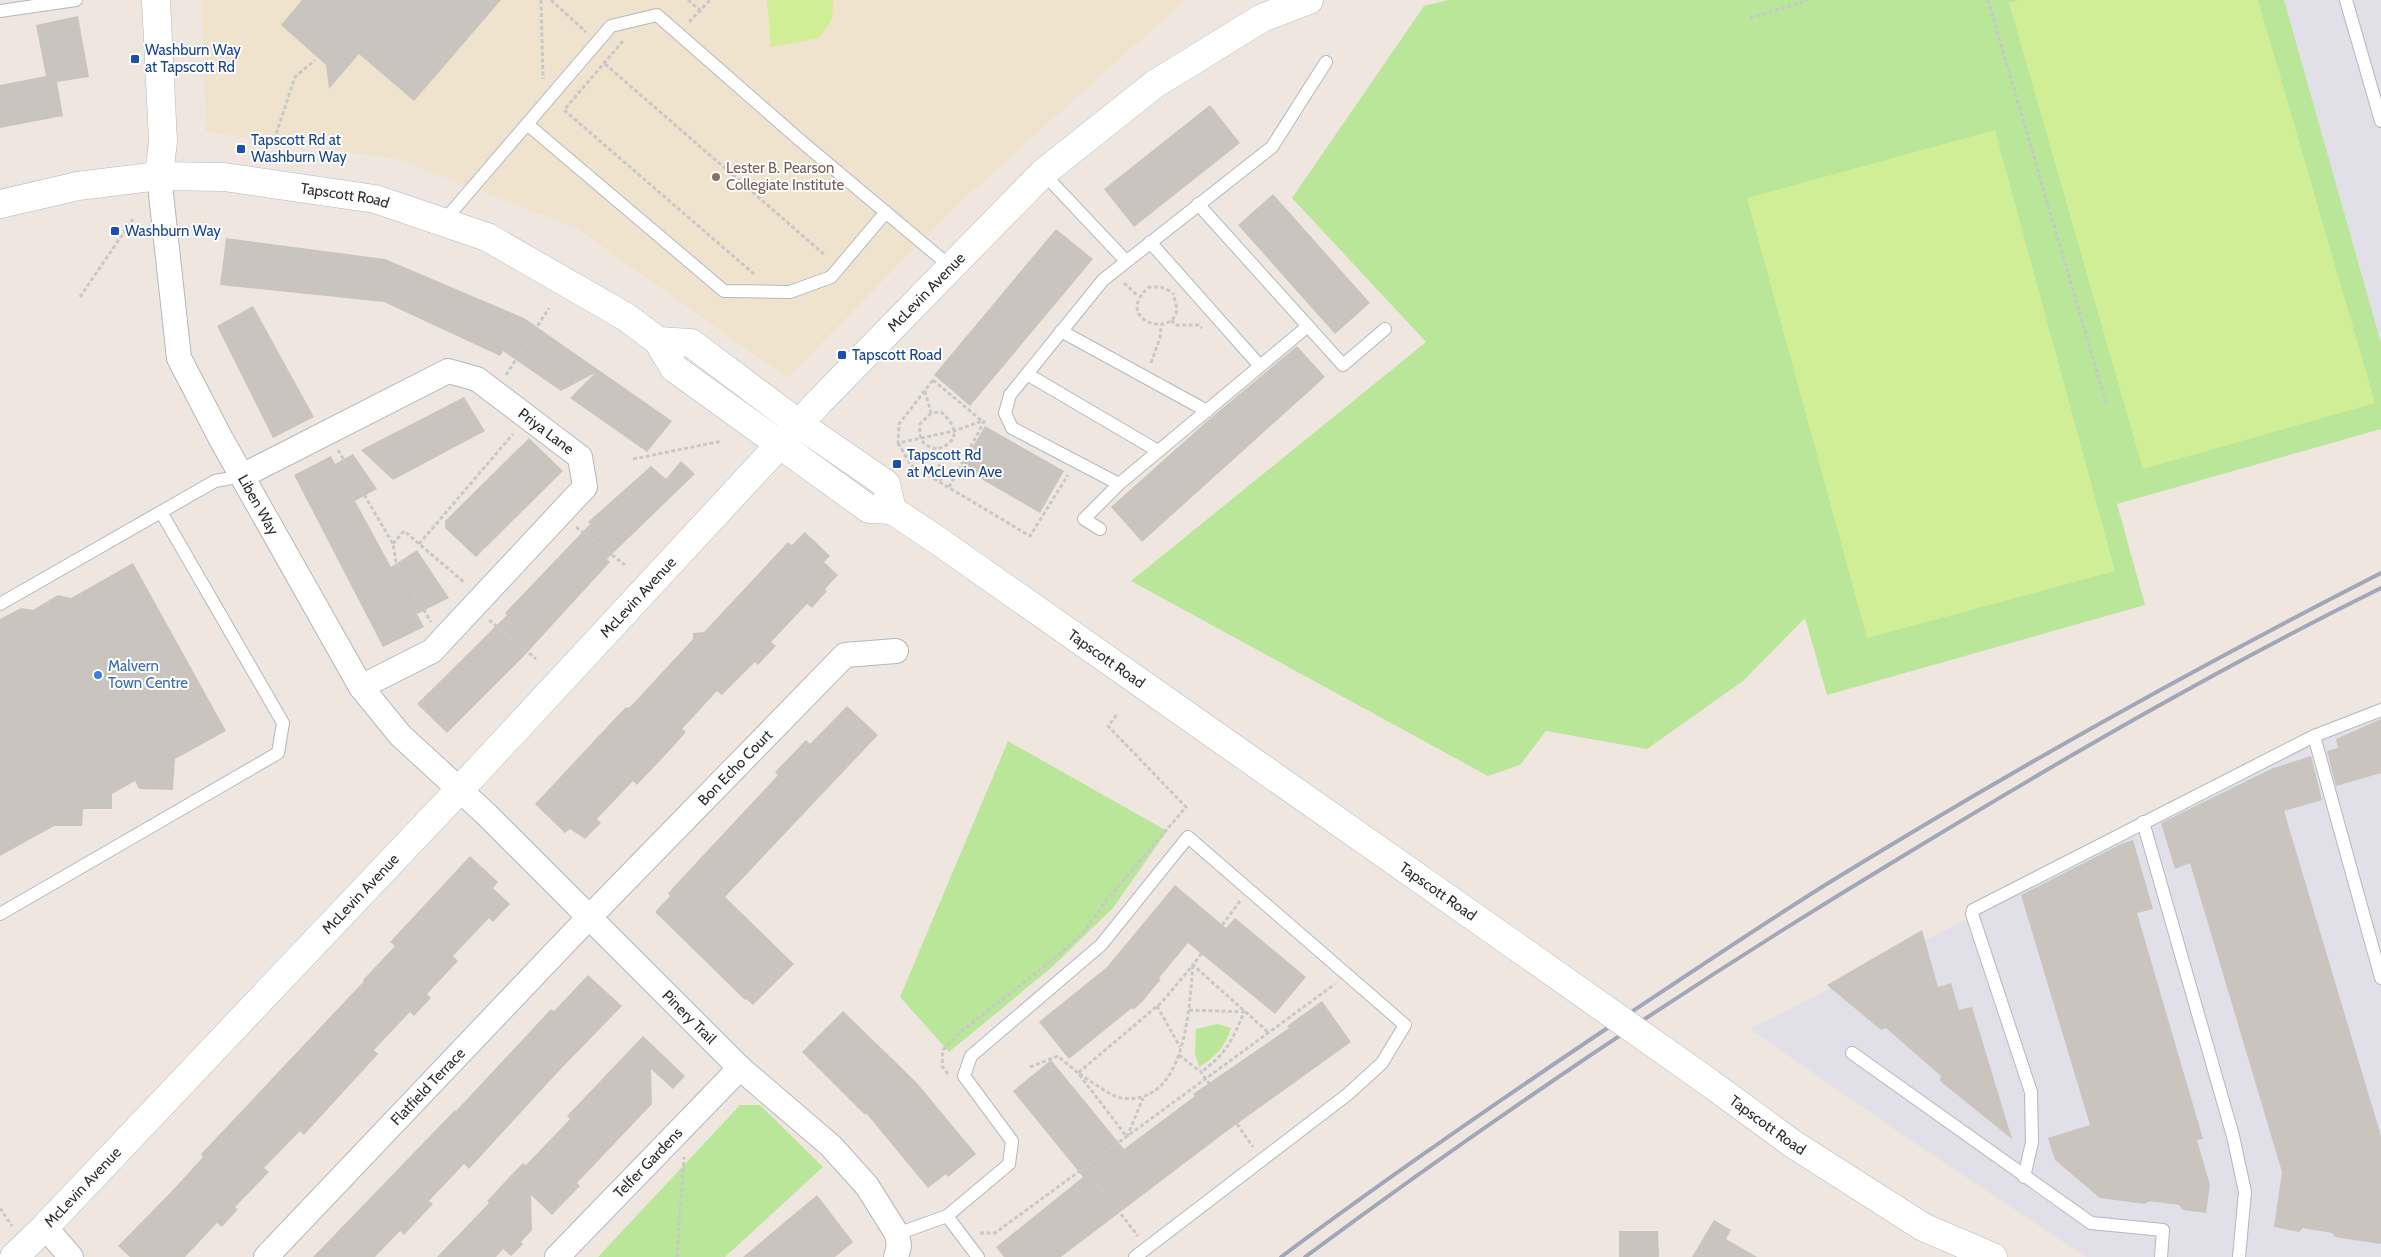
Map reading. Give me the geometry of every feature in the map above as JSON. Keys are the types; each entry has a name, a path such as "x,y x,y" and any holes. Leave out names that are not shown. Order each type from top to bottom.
{"street":[{"path":"156,0 163,141 159,176"},
{"name":"McLevin Avenue","path":"14,1257 480,768 779,445 1044,173 1155,84 1262,18 1309,0"},
{"name":"Tapscott Road","path":"0,204 78,186 159,176 224,177 375,199 487,237 626,317 658,341 674,368 869,509 892,510 1517,947 1793,1144 1923,1227 1993,1257"},
{"name":"Liben Way","path":"159,176 179,358 242,476 361,687 400,735 458,789"},
{"path":"658,341 691,343 799,424 886,484 892,510"},
{"name":"Priya Lane","path":"242,476 448,371 477,379 580,457 585,487 560,514 472,598 432,651 361,687"},
{"name":"Bon Echo Court","path":"590,918 845,655 896,651"},
{"name":"Pinery Trail","path":"458,789 740,1068 830,1146 867,1186 897,1246"},
{"name":"Flatfield Terrace","path":"266,1257 590,918"},
{"name":"Telfer Gardens","path":"557,1257 740,1068"},
{"path":"45,1226 71,1257"}],"lane":[{"path":"0,11 76,0"},
{"path":"2346,0 2381,121"},
{"path":"443,222 611,26 657,14 951,267"},
{"path":"1119,484 1012,428 1004,413 1010,395 1103,280 1272,147 1326,62"},
{"path":"527,124 724,290 790,292 831,277 886,212"},
{"path":"1044,173 1126,261"},
{"path":"1198,204 1343,365 1385,329"},
{"path":"1150,242 1260,366"},
{"path":"1100,529 1084,519 1119,484 1308,326"},
{"path":"1061,331 1207,411"},
{"path":"1027,374 1158,451"},
{"path":"0,604 215,481 242,476"},
{"path":"0,914 278,753 283,723 161,512"},
{"path":"2024,1177 2032,1142 2032,1092 1972,911 2314,736 2381,710"},
{"path":"2314,736 2381,978"},
{"path":"2143,822 2233,1136 2245,1192 2239,1257"},
{"path":"897,1246 947,1216 1008,1164 1012,1141 964,1076 970,1056 1101,946 1188,837 1405,1025 1382,1063 1348,1094 1135,1257"},
{"path":"1852,1053 2091,1223 2163,1230 2161,1257"},
{"path":"947,1216 978,1257"}],"path":[{"path":"541,0 544,104"},
{"path":"551,0 597,43"},
{"path":"688,0 700,10"},
{"path":"688,22 710,0"},
{"path":"1750,18 1809,0"},
{"path":"1988,0 2106,403"},
{"path":"625,39 564,110 757,277"},
{"path":"272,146 295,77 315,60"},
{"path":"605,64 826,256"},
{"path":"80,297 133,219"},
{"path":"1172,292 1186,282"},
{"path":"1149,287 1160,287 1172,292 1176,306 1176,314 1172,320 1161,325 1148,323 1138,313 1138,296 1149,287"},
{"path":"504,377 549,308"},
{"path":"1172,320 1175,325 1199,325 1217,342 1232,335"},
{"path":"1145,377 1160,338 1161,325"},
{"path":"898,443 954,431 982,421 933,380 898,424 898,443 911,465 1030,536 1076,461"},
{"path":"925,391 931,413"},
{"path":"941,412 950,420 954,431 953,440 949,445 938,450 924,445 920,439 920,424 931,413 941,412"},
{"path":"419,544 529,418"},
{"path":"949,487 985,420"},
{"path":"327,432 393,544 396,562 441,641"},
{"path":"633,459 722,441"},
{"path":"938,450 942,484"},
{"path":"560,514 625,565"},
{"path":"393,544 404,531 536,659"},
{"path":"1078,1073 1157,1006 1193,965 1249,890"},
{"path":"1030,1067 1058,1056 1078,1073 1119,1098 1142,1098 1155,1091 1177,1064 1189,1010 1193,965"},
{"path":"1193,965 1269,1033"},
{"path":"960,1233 995,1233 1347,975"},
{"path":"1157,1006 1180,1048"},
{"path":"1189,1010 1244,1012"},
{"path":"1201,1072 1219,1059 1233,1039 1244,1012"},
{"path":"1179,1055 1201,1072 1262,1160"},
{"path":"1078,1073 1127,1137"},
{"path":"1127,1137 1142,1098"},
{"path":"678,1257 686,1124"},
{"path":"1085,1168 1147,1248"}],"shaded area":[{"name":"Lester B. Pearson Collegiate Institute","path":"201,0 1185,0 967,196 787,378 576,228 396,159 206,132"},
{"path":"2284,0 2381,0 2381,343"},
{"path":"2381,709 2381,1257 2086,1257 1891,1127 1750,1029"}],"green space":[{"path":"767,0 833,0 832,20 819,38 771,47"},
{"path":"1448,0 2284,0 2381,343 2381,429 2117,504 2145,605 1827,695 1805,618 1743,681 1647,749 1546,731 1520,765 1488,776 1131,581 1426,342 1292,198 1424,6"},
{"path":"2020,0 2258,0 2375,403 2143,469 2009,3"},
{"path":"1995,130 2115,571 1867,638 1747,198"},
{"path":"1008,741 1167,831 1113,908 1051,968 949,1052 900,997"},
{"path":"1217,1024 1231,1028 1229,1035 1219,1051 1199,1067 1195,1053 1196,1029"},
{"path":"740,1105 760,1105 823,1167 725,1257 598,1257"}],"building":[{"path":"302,0 501,0 414,101 359,54 329,89 326,65 281,25"},
{"path":"78,16 89,77 57,82 63,116 0,128 0,85 46,76 36,25"},
{"path":"1210,105 1240,143 1134,227 1104,189"},
{"path":"1273,194 1370,303 1335,334 1238,225"},
{"path":"1056,229 1093,259 970,406 934,375"},
{"path":"226,238 385,259 524,318 672,421 647,452 570,398 595,373 561,391 503,351 500,356 384,302 220,285"},
{"path":"253,306 314,417 273,438 217,326"},
{"path":"1297,346 1325,377 1142,542 1111,507 1206,422"},
{"path":"464,397 485,431 393,480 361,450"},
{"path":"985,426 1064,471 1040,513 961,467"},
{"path":"529,438 563,471 476,557 445,528 445,521"},
{"path":"353,454 377,489 355,501 391,567 417,550 449,598 417,614 424,627 383,647 294,475 331,456 335,464"},
{"path":"681,461 695,474 607,559 610,562 523,657 447,733 417,704 507,615 505,613 590,524 588,522 651,466 666,479"},
{"path":"805,532 830,556 824,562 838,575 825,589 827,591 812,608 807,604 771,642 776,646 758,665 755,662 722,695 717,691 682,729 686,732 670,750 637,785 633,781 597,819 601,823 585,839 570,829 565,833 535,804 620,713 625,708 630,707 693,639 693,633 704,632 788,542 792,545"},
{"name":"Malvern Town Centre","path":"133,563 226,731 175,759 173,790 139,789 135,781 112,794 112,809 83,809 82,826 54,826 0,856 0,619 21,608 33,610 58,595 71,598"},
{"path":"847,706 878,735 725,897 794,964 753,1005 745,1000 655,912 670,896 668,893 778,775 775,772 806,740 810,744"},
{"path":"2381,719 2381,773 2336,786 2327,751 2338,748 2336,739"},
{"path":"2311,756 2322,800 2284,811 2381,1136 2381,1244 2335,1237 2332,1233 2303,1228 2299,1232 2274,1227 2282,1172 2190,863 2175,869 2161,823 2271,769"},
{"path":"2133,840 2153,909 2137,913 2203,1139 2197,1140 2210,1185 2206,1213 2183,1210 2179,1205 2149,1201 2145,1204 2100,1198 2055,1160 2048,1138 2090,1125 2021,895 2121,844"},
{"path":"470,856 498,882 493,888 510,904 493,922 489,918 453,956 458,961 427,994 431,998 414,1016 410,1012 374,1050 378,1054 304,1135 300,1131 264,1168 269,1172 235,1207 238,1209 222,1227 217,1223 185,1257 130,1257 118,1246 171,1192 203,1157 201,1154 364,981 395,946 390,942"},
{"path":"1175,885 1226,928 1235,918 1306,977 1275,1014 1188,943 1142,1002 1069,1059 1039,1022 1107,967"},
{"path":"1922,930 1938,987 1951,983 1959,1010 1972,1007 2012,1139 1940,1081 1941,1076 1886,1028 1881,1030 1827,985"},
{"path":"588,975 622,1006 557,1073 469,1169 464,1164 429,1201 433,1204 404,1235 400,1231 375,1257 313,1257 456,1111 551,1009 554,1011"},
{"path":"1322,1001 1351,1042 1227,1131 1061,1257 1004,1257 996,1247 1083,1177 1013,1091 1051,1060 1124,1149 1195,1096 1193,1094 1289,1028 1287,1026"},
{"path":"843,1011 917,1083 976,1154 948,1177 946,1174 928,1188 866,1113 865,1115 802,1052"},
{"path":"643,1036 685,1076 673,1089 651,1069 652,1104 577,1183 580,1186 552,1215 531,1195 532,1230 521,1242 523,1244 511,1256 503,1249 496,1257 437,1257 489,1203 487,1201 515,1171 523,1163 526,1165 570,1119 567,1116"},
{"path":"817,1195 853,1242 835,1257 743,1257"},
{"path":"1714,1220 1731,1230 1726,1239 1757,1257 1692,1257"},
{"path":"1619,1231 1658,1231 1659,1257 1619,1257"}],"railway":[{"path":"1281,1257 1404,1168 1528,1082 1720,953 1830,882 2102,722 2241,646 2381,573"},
{"path":"1305,1257 1451,1151 1599,1049 1826,903 2020,785 2139,717 2259,651 2381,588"}],"place":[{"name":"Washburn Way at Tapscott Rd","path":"135,59"},
{"name":"Tapscott Rd at Washburn Way","path":"241,149"},
{"name":"Lester B. Pearson Collegiate Institute","path":"716,177"},
{"name":"Washburn Way","path":"115,231"},
{"name":"Tapscott Road","path":"842,355"},
{"name":"Tapscott Rd at McLevin Ave","path":"897,464"},
{"name":"Malvern Town Centre","path":"98,675"}]}
